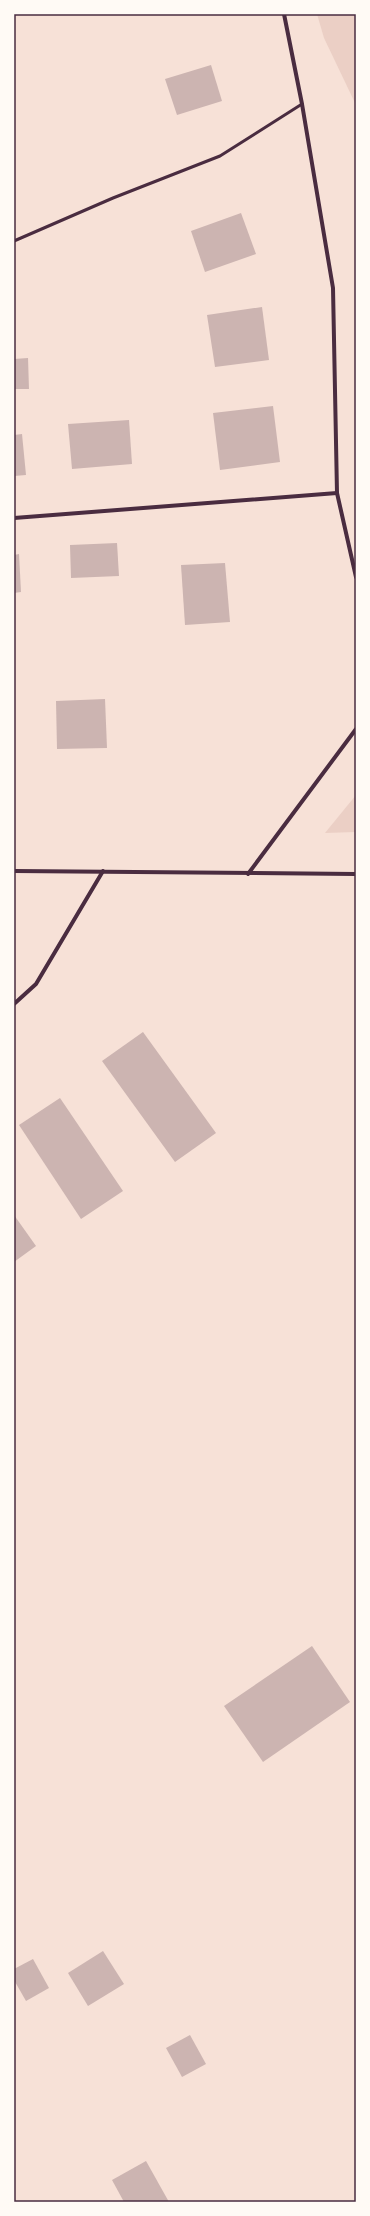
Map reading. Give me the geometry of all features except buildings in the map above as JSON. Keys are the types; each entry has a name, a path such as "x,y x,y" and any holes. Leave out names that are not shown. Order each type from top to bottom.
{"street":[{"path":"284,14 302,104 333,288 337,494 356,577"},
{"path":"14,518 337,494"},
{"path":"248,874 356,729"},
{"path":"14,871 356,874"},
{"path":"14,1004 36,984 103,871"}],"lane":[{"path":"14,242 113,198 220,156 302,104"}],"shaded area":[{"path":"317,14 356,14 356,105 324,38"},
{"path":"356,795 356,832 325,833"}]}
